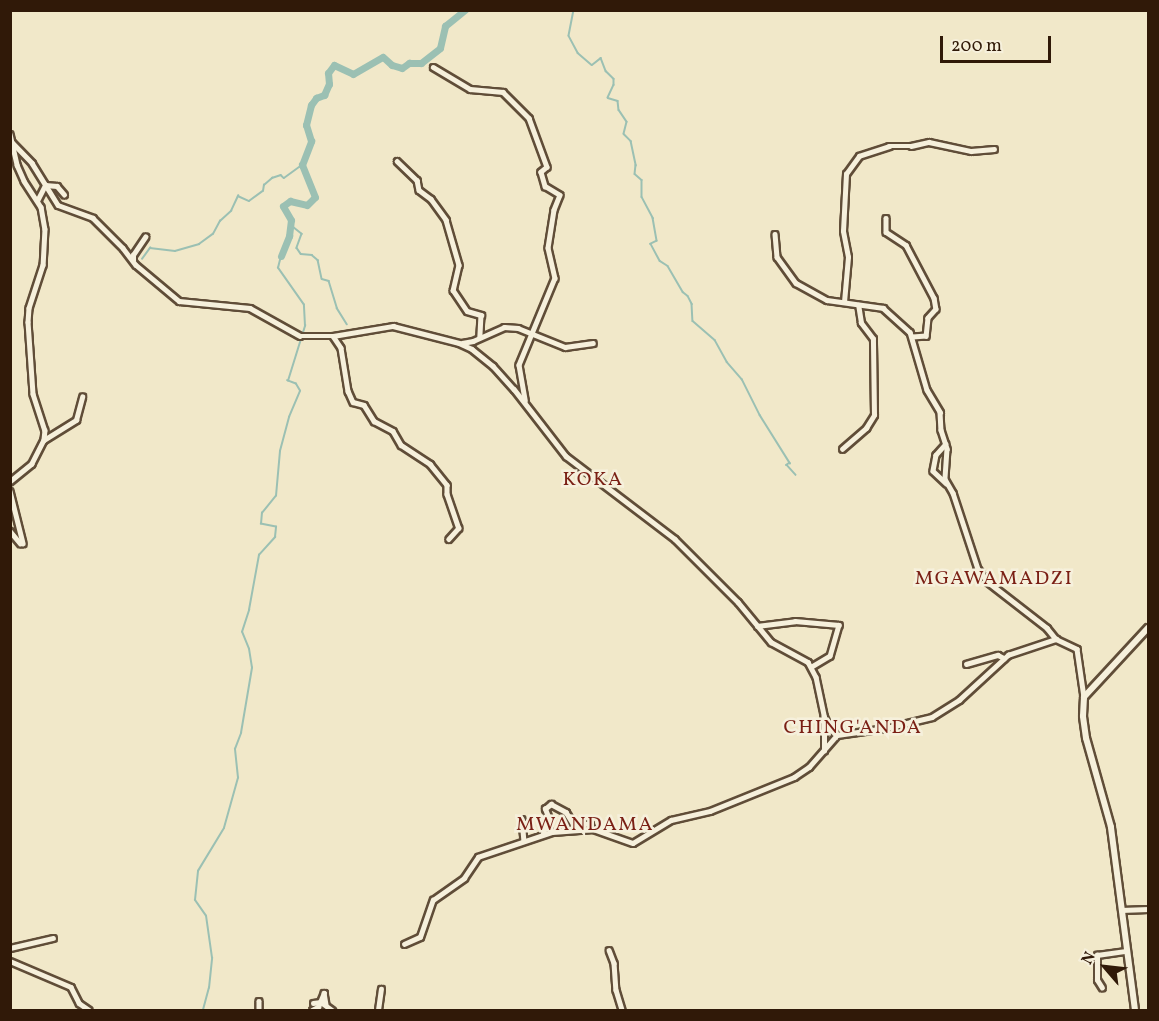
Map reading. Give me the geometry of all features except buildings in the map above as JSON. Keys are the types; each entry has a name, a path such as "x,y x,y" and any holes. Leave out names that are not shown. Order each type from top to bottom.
{"street":[{"path":"433,67 470,89 503,92 529,118 547,167 541,172 546,188 560,195 554,210 548,248 555,278 530,334 519,366 525,403"},
{"path":"10,134 21,175 37,201 44,218 44,259 31,301 28,322 33,394 45,430 44,440 32,464 10,482"},
{"path":"11,140 32,163 58,205 93,218 123,248 136,265 179,301 250,308 302,336 333,336 393,326 459,343 472,349 493,366 566,456 674,539 738,602 771,642 801,657 812,668 824,716 830,729 837,735"},
{"path":"844,302 848,257 843,231 846,174 859,156 885,147 911,146 929,142 973,151 984,148 994,149"},
{"path":"397,161 417,180 419,189 431,199 446,220 459,265 453,290 468,311 481,315 480,338"},
{"path":"45,185 57,186 64,194"},
{"path":"37,201 45,185"},
{"path":"886,218 886,232 906,244 934,298 936,309 928,318 926,336 913,337"},
{"path":"775,234 777,257 788,275 817,296 885,310 913,337 927,390 940,414 946,444 947,483"},
{"path":"136,265 133,255 145,237"},
{"path":"842,449 866,428 874,415 873,339 861,323 858,305"},
{"path":"459,343 480,338 504,327 518,328 565,348 593,343"},
{"path":"333,336 341,348 348,391 353,402 364,405 374,421 393,431 401,445 430,464 447,485 447,494 459,528 449,539"},
{"path":"44,440 76,420 82,397"},
{"path":"946,444 936,455 933,471 947,483 953,493 978,569 988,582 1047,628 1056,639 1077,649 1084,697 1085,732 1111,827 1135,1011"},
{"path":"10,491 23,543 20,543 10,531"},
{"path":"757,626 795,621 839,625 830,656 812,668"},
{"path":"1084,697 1149,628"},
{"path":"404,944 420,937 433,900 464,878 478,857 543,833 592,829 633,843 671,820 710,811 794,777 824,752 837,735 903,725 932,717 959,700 1004,658 1015,651 1056,639"},
{"path":"966,664 998,656 1004,658"},
{"path":"824,716 824,752"},
{"path":"543,833 549,819 545,809 551,804 566,812 573,823 590,824 592,829"},
{"path":"522,819 524,840"},
{"path":"1121,910 1149,909"},
{"path":"10,948 53,938"},
{"path":"609,950 614,963 616,990 622,1011"},
{"path":"1102,988 1097,980 1097,955 1126,951"},
{"path":"10,961 71,987 80,1003 89,1011"},
{"path":"378,1011 381,989"},
{"path":"259,1001 259,1011"},
{"path":"313,1004 323,1003 332,1011"},
{"path":"312,1011 323,1003"}],"waterway":[{"path":"281,256 289,236 291,220 283,206 290,201 307,205 315,197 302,165 311,141 306,125 311,105 316,98 324,95 329,84 328,73 334,65 353,74 383,57 392,65 402,68 409,63 421,63 440,48 445,26 465,10"},
{"path":"574,10 569,36 578,53 592,65 601,58 606,71 614,79 614,85 608,98 618,101 619,110 627,122 624,134 631,141 636,165 635,174 642,180 642,197 653,218 657,241 651,244 660,261 668,266 683,292 688,296 692,304 693,321 715,340 727,362 742,379 760,415 790,463 787,465 796,475"},
{"path":"142,259 150,248 175,251 199,244 213,234 220,221 231,211 238,196 249,201 263,191 264,185 272,178 281,175 284,178 302,165"},
{"path":"291,225 302,234 297,248 301,254 312,255 318,260 322,279 329,281 337,308 347,324"},
{"path":"203,1010 209,988 212,958 206,916 195,900 198,871 224,828 238,778 235,749 241,733 252,668 249,649 242,632 249,610 259,555 275,537 276,527 261,524 262,513 276,496 280,451 289,417 300,391 296,384 288,381 305,326 304,305 278,268 281,256"}],"district":[{"name":"KOKA","path":"593,480"},
{"name":"MGAWAMADZI","path":"994,579"},
{"name":"CHING'ANDA","path":"853,728"},
{"name":"MWANDAMA","path":"585,825"}]}
